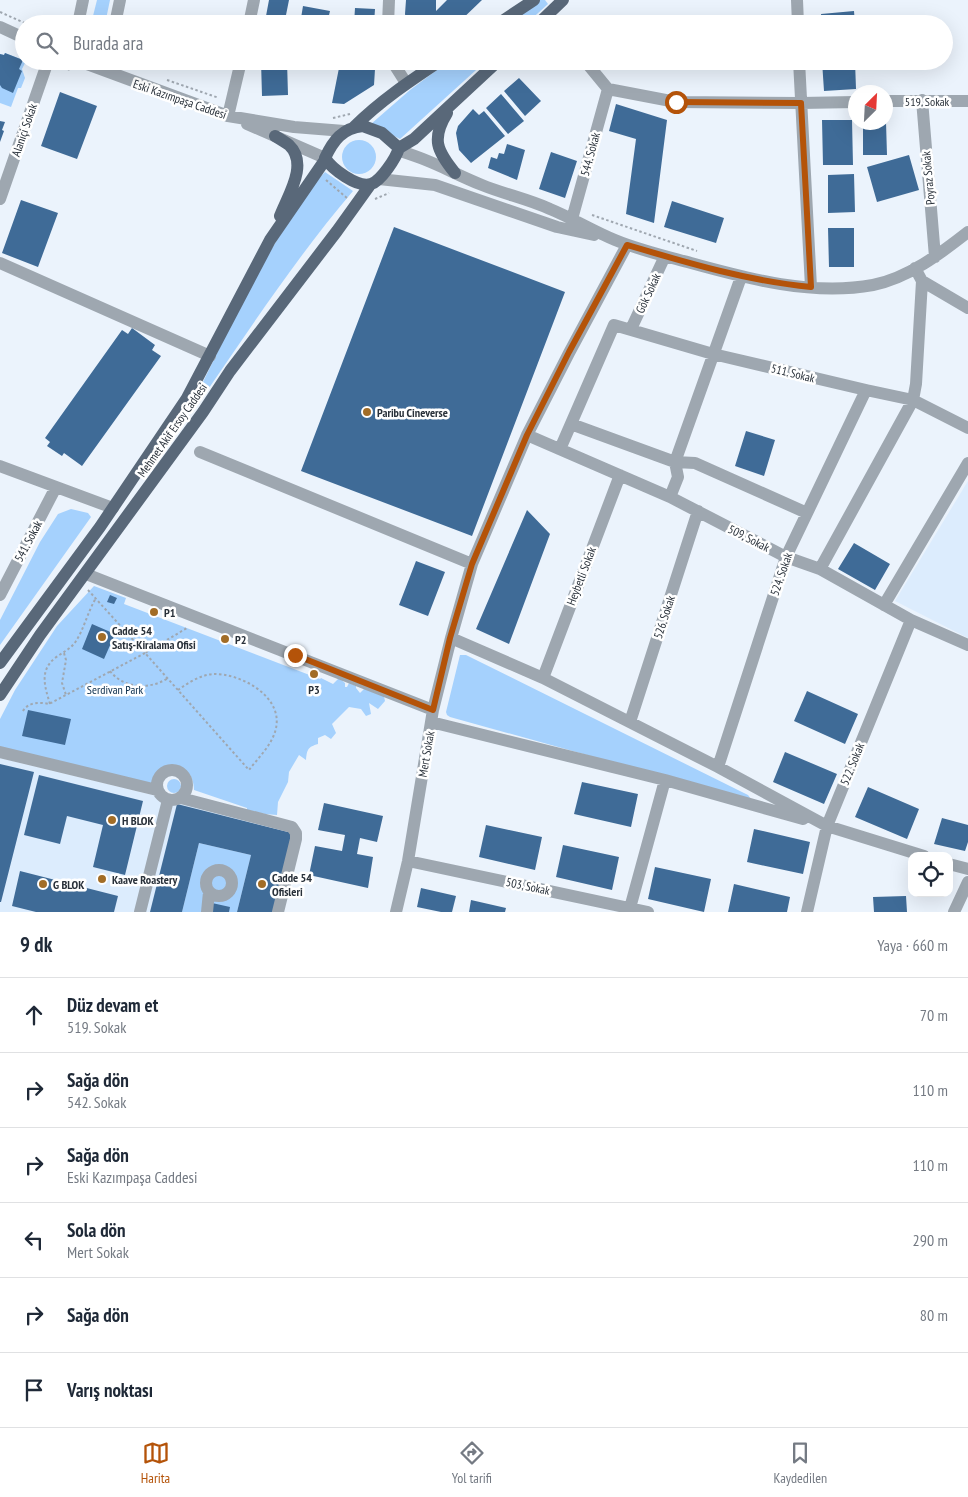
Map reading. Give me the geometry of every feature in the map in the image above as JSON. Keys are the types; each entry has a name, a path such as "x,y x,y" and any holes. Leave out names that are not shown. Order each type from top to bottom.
{"main road":[{"path":"512,15 534,0"},
{"path":"550,15 563,0"},
{"path":"426,70 406,83 334,142 325,160 345,177 355,182 374,182 399,149 414,139 488,70"},
{"path":"453,102 440,124 438,148 442,158 454,173"},
{"path":"349,129 363,126 372,129 391,140 399,149"},
{"path":"270,240 298,166 296,155 290,146 275,136"},
{"name":"Mehmet Akif Ersoy Caddesi","path":"0,663 113,508 187,398 270,240 325,160"},
{"name":"Mehmet Akif Ersoy Caddesi","path":"0,695 40,635 86,580 179,442 203,412 230,371 374,182"}],"street":[{"path":"80,15 83,0"},
{"path":"117,15 120,0"},
{"path":"251,15 254,0"},
{"path":"388,15 389,0"},
{"path":"797,0 798,15"},
{"path":"0,27 15,34"},
{"name":"Alaniçi Sokak","path":"0,199 45,70"},
{"name":"Eski Kazımpaşa Caddesi","path":"116,70 228,116 294,127 349,129"},
{"path":"239,70 228,116 325,160"},
{"path":"398,70 406,83"},
{"path":"592,70 608,89 676,102 848,102"},
{"path":"799,70 811,287"},
{"name":"544. Sokak","path":"573,214 608,89"},
{"name":"Poyraz Sokak","path":"922,100 934,257"},
{"name":"519. Sokak","path":"893,101 968,101"},
{"path":"399,149 483,186 548,208 573,214 613,240"},
{"path":"374,182 435,185 556,227 613,240 741,277 811,287 836,289 874,284 915,268 934,257 968,232"},
{"name":"Mert Sokak","path":"396,912 408,861 432,716 450,638 472,564 527,435 627,245"},
{"name":"Gök Sokak","path":"631,329 666,256"},
{"path":"0,263 210,356"},
{"path":"915,268 922,281 968,308"},
{"path":"670,497 678,477 676,462 741,277"},
{"path":"820,569 913,400 916,384 922,281"},
{"name":"511. Sokak","path":"571,424 614,325 713,354 913,400 968,428"},
{"name":"524. Sokak","path":"718,767 786,557 866,390"},
{"path":"560,449 571,424 676,462 695,463 807,513"},
{"name":"509. Sokak","path":"527,435 670,497 786,557 820,569 911,620 968,645"},
{"path":"200,452 472,564"},
{"path":"884,605 968,462"},
{"path":"0,466 113,508"},
{"name":"Heybetli Sokak","path":"543,678 620,475"},
{"name":"541. Sokak","path":"0,595 56,487"},
{"name":"526. Sokak","path":"630,722 698,511"},
{"path":"86,580 144,596 432,716 665,780 911,852"},
{"name":"522. Sokak","path":"807,912 827,826 911,620"},
{"path":"450,638 543,678 718,767 827,826"},
{"path":"0,752 157,790"},
{"path":"169,770 179,772 186,779 188,784 185,794 181,798 168,800 160,795 157,790 158,780 164,772 169,770"},
{"path":"630,908 665,780"},
{"path":"181,798 292,827 296,833 296,839 278,912"},
{"path":"140,912 168,800"},
{"name":"503. Sokak","path":"408,861 648,912"},
{"path":"953,865 968,869"},
{"path":"954,912 968,882"},
{"path":"207,912 209,892"}],"path":[{"path":"0,12 15,19"},
{"path":"322,177 348,199"},
{"path":"376,199 394,191"},
{"path":"573,214 697,251"},
{"path":"86,580 96,598 249,770 266,748 274,735 276,727 277,720 274,711 265,696 248,682 238,677 212,674 199,678 178,690"},
{"path":"50,704 43,682 45,672 49,664 56,657 64,653 76,640 87,613 96,598"},
{"path":"23,711 28,705 50,704 187,628"},
{"path":"64,653 66,660 62,683 66,695"},
{"path":"110,672 120,682 142,686 152,686 168,678"}],"shaded area":[{"path":"968,481 968,638 895,601"},
{"path":"0,758 301,831 280,912 0,912"}],"green space":[{"path":"97,0 110,0 107,15 93,15"},
{"path":"540,0 545,0 548,4 536,15 518,15"},
{"path":"5,53 15,57 15,70 22,70 25,78 21,88 18,88 11,107 0,103 0,54 4,55"},
{"path":"437,70 476,70 400,139 371,124 410,90"},
{"path":"359,140 371,145 376,157 371,169 359,174 347,169 342,157 347,145"},
{"path":"325,172 353,191 296,263 209,388 202,384 254,277 309,189"},
{"path":"71,509 88,513 91,517 0,645 0,620 40,542 58,514"},
{"name":"Serdivan Park","path":"94,586 126,598 124,604 333,684 339,678 345,683 345,687 349,683 356,686 360,693 368,685 383,692 385,701 378,709 369,703 371,714 366,716 361,709 349,707 332,724 336,733 331,739 325,735 318,738 318,744 309,749 306,760 299,755 289,772 288,782 278,802 277,815 247,810 247,808 194,790 193,780 189,773 176,766 162,770 155,776 151,784 0,747 0,719 15,690 57,626"},
{"path":"460,655 466,655 748,795 751,799 450,717 446,712"},
{"path":"174,779 179,781 181,786 179,791 174,793 169,791 167,786 169,781"},
{"path":"199,843 251,855 237,912 182,912"}],"building":[{"path":"269,0 289,0 286,15 266,15"},
{"path":"406,0 436,0 436,11 447,0 482,0 466,15 405,14"},
{"path":"303,6 330,11 329,15 302,15"},
{"path":"355,8 375,9 375,15 355,15"},
{"path":"854,11 854,15 821,15"},
{"path":"5,53 15,57 15,70 22,71 13,93 2,88 0,85 0,54 4,55"},
{"path":"261,70 287,70 288,95 262,96"},
{"path":"339,70 375,70 374,85 344,104 332,103"},
{"path":"823,70 855,70 856,85 848,85 848,90 824,91"},
{"path":"519,78 541,101 525,116 504,91"},
{"path":"60,92 97,106 77,159 41,146"},
{"path":"501,94 524,121 508,134 486,108"},
{"path":"616,104 667,120 654,223 626,214 636,139 609,131"},
{"path":"473,109 479,115 484,111 505,136 471,163 459,150 456,133 458,126"},
{"path":"822,120 848,120 848,130 852,130 853,165 823,165"},
{"path":"0,121 5,122 0,142"},
{"path":"863,130 886,130 887,155 863,155"},
{"path":"507,144 525,150 517,180 488,168 491,157 497,159 499,153 504,154"},
{"path":"551,152 577,161 565,198 539,189"},
{"path":"909,155 919,190 877,202 867,167"},
{"path":"854,174 855,212 828,213 828,175"},
{"path":"21,200 58,213 38,267 2,253"},
{"path":"672,201 724,218 716,243 664,227"},
{"path":"394,227 565,292 472,536 301,471"},
{"path":"828,228 854,228 854,267 829,267"},
{"path":"132,328 155,345 152,350 161,356 82,466 64,453 62,456 47,446 50,442 45,438 122,330 128,334"},
{"path":"746,431 775,440 764,476 735,466"},
{"path":"527,510 550,534 509,644 476,629"},
{"path":"854,543 890,564 875,590 838,569"},
{"path":"416,561 445,572 428,616 399,605"},
{"path":"110,595 117,598 114,604 107,602"},
{"path":"92,624 115,634 104,659 82,649"},
{"path":"807,691 858,714 845,744 794,721"},
{"path":"28,710 71,719 65,745 22,736"},
{"path":"785,752 837,774 824,804 773,782"},
{"path":"0,764 34,772 1,902 0,902"},
{"name":"H BLOK","path":"39,775 143,801 125,875 93,867 103,825 67,816 60,844 24,835"},
{"path":"582,782 638,794 631,827 574,814"},
{"path":"868,787 919,809 907,839 855,817"},
{"path":"324,803 383,816 377,842 360,838 357,854 373,857 368,888 309,875 315,846 342,851 345,835 318,830"},
{"name":"Cadde 54 Ofisleri","path":"177,804 292,833 273,912 237,912 251,855 199,843 182,912 150,912"},
{"path":"942,818 968,825 968,842 965,851 934,844"},
{"path":"486,825 542,837 535,870 479,857"},
{"path":"754,829 810,842 803,874 747,862"},
{"path":"563,845 619,857 612,890 556,877"},
{"path":"655,867 711,879 704,912 648,899"},
{"name":"G BLOK","path":"20,871 118,896 114,912 36,912 12,906"},
{"path":"734,884 790,897 787,912 728,912"},
{"path":"421,888 456,896 452,912 441,912 417,907"},
{"path":"906,896 907,912 874,912 873,897"},
{"path":"471,900 506,908 505,912 469,912"},
{"path":"212,903 230,907 229,912 209,912"}],"place":[{"name":"Paribu Cineverse","path":"367,412"},
{"name":"P1","path":"154,612"},
{"name":"Cadde 54 Satış-Kiralama Ofisi","path":"102,637"},
{"name":"P2","path":"225,639"},
{"name":"P3","path":"314,674"},
{"name":"H BLOK","path":"112,820"},
{"name":"Kaave Roastery","path":"102,879"},
{"name":"G BLOK","path":"43,884"},
{"name":"Cadde 54 Ofisleri","path":"262,884"}],"route":[{"path":"295,655 433,710 450,638 472,564 527,435 627,245 741,277 811,287 801,103 676,102"}]}
